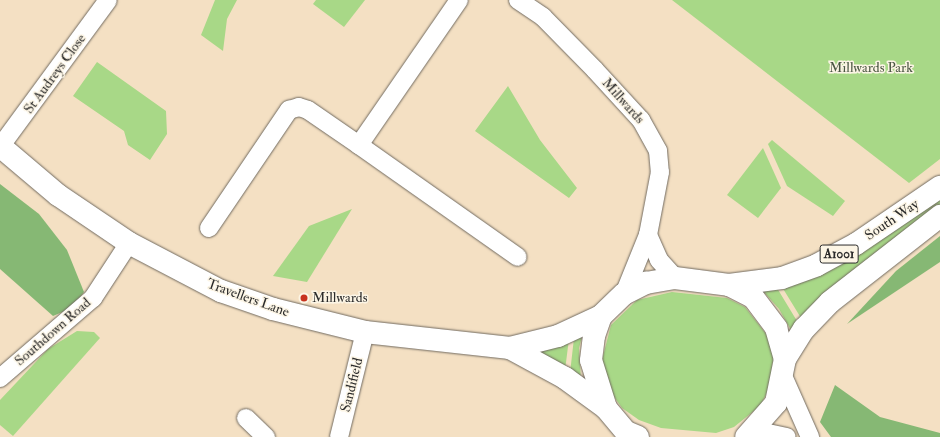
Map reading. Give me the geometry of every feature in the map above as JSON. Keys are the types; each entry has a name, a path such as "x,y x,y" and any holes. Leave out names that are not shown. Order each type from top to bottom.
{"main road":[{"name":"Travellers Lane","path":"0,147 58,195 129,243 221,291 365,332 510,348 558,336 601,316"},
{"name":"South Way","path":"729,285 782,278 817,265 940,187"},
{"name":"South Way","path":"784,367 804,328 830,302 940,216"},
{"path":"630,435 606,408 591,360 601,316 624,294 646,283 675,278 729,285 753,297 767,311 784,367 776,403 747,437"},
{"name":"Travellers Lane","path":"510,348 565,378 606,408"}],"street":[{"name":"St Audreys Close","path":"0,147 108,0"},
{"path":"359,145 459,0"},
{"name":"Millwards","path":"518,0 543,18 649,132 658,151 660,172 648,235 624,294"},
{"path":"209,228 289,110 299,107 308,110 518,257"},
{"path":"648,235 659,260 675,278"},
{"name":"Southdown Road","path":"0,378 93,298 129,243"},
{"name":"Sandifield","path":"339,437 365,332"},
{"path":"784,367 810,437"},
{"path":"246,418 266,437"},
{"path":"747,437 768,433 787,437"}],"green space":[{"path":"215,0 237,0 227,19 223,51 201,35"},
{"path":"316,0 365,0 344,27 313,4"},
{"name":"Millwards Park","path":"672,0 940,0 940,159 909,183"},
{"path":"97,62 166,111 167,134 150,160 128,145 124,131 73,96"},
{"path":"508,86 540,140 577,188 569,198 475,131"},
{"path":"772,140 845,201 833,216 787,186 768,144"},
{"path":"763,148 781,188 758,218 727,195"},
{"path":"0,184 39,214 67,250 84,292 72,308 53,316 0,269"},
{"path":"940,199 940,206 801,318 782,287 853,257"},
{"path":"352,209 307,282 273,276 309,226"},
{"path":"940,236 940,262 847,324 896,271"},
{"path":"777,288 797,321 791,330 779,309 763,291"},
{"path":"672,292 727,298 745,307 767,335 774,354 769,389 760,406 734,427 716,433 661,428 639,420 622,408 612,394 602,360 611,325 637,300"},
{"path":"77,331 94,332 100,338 13,436 0,425 0,400 48,349"},
{"path":"583,333 579,348 581,380 570,373 574,338"},
{"path":"569,339 565,370 536,357 538,347"},
{"path":"835,385 880,417 940,433 940,437 831,437 820,422"}],"place":[{"name":"Millwards","path":"304,298"}]}
